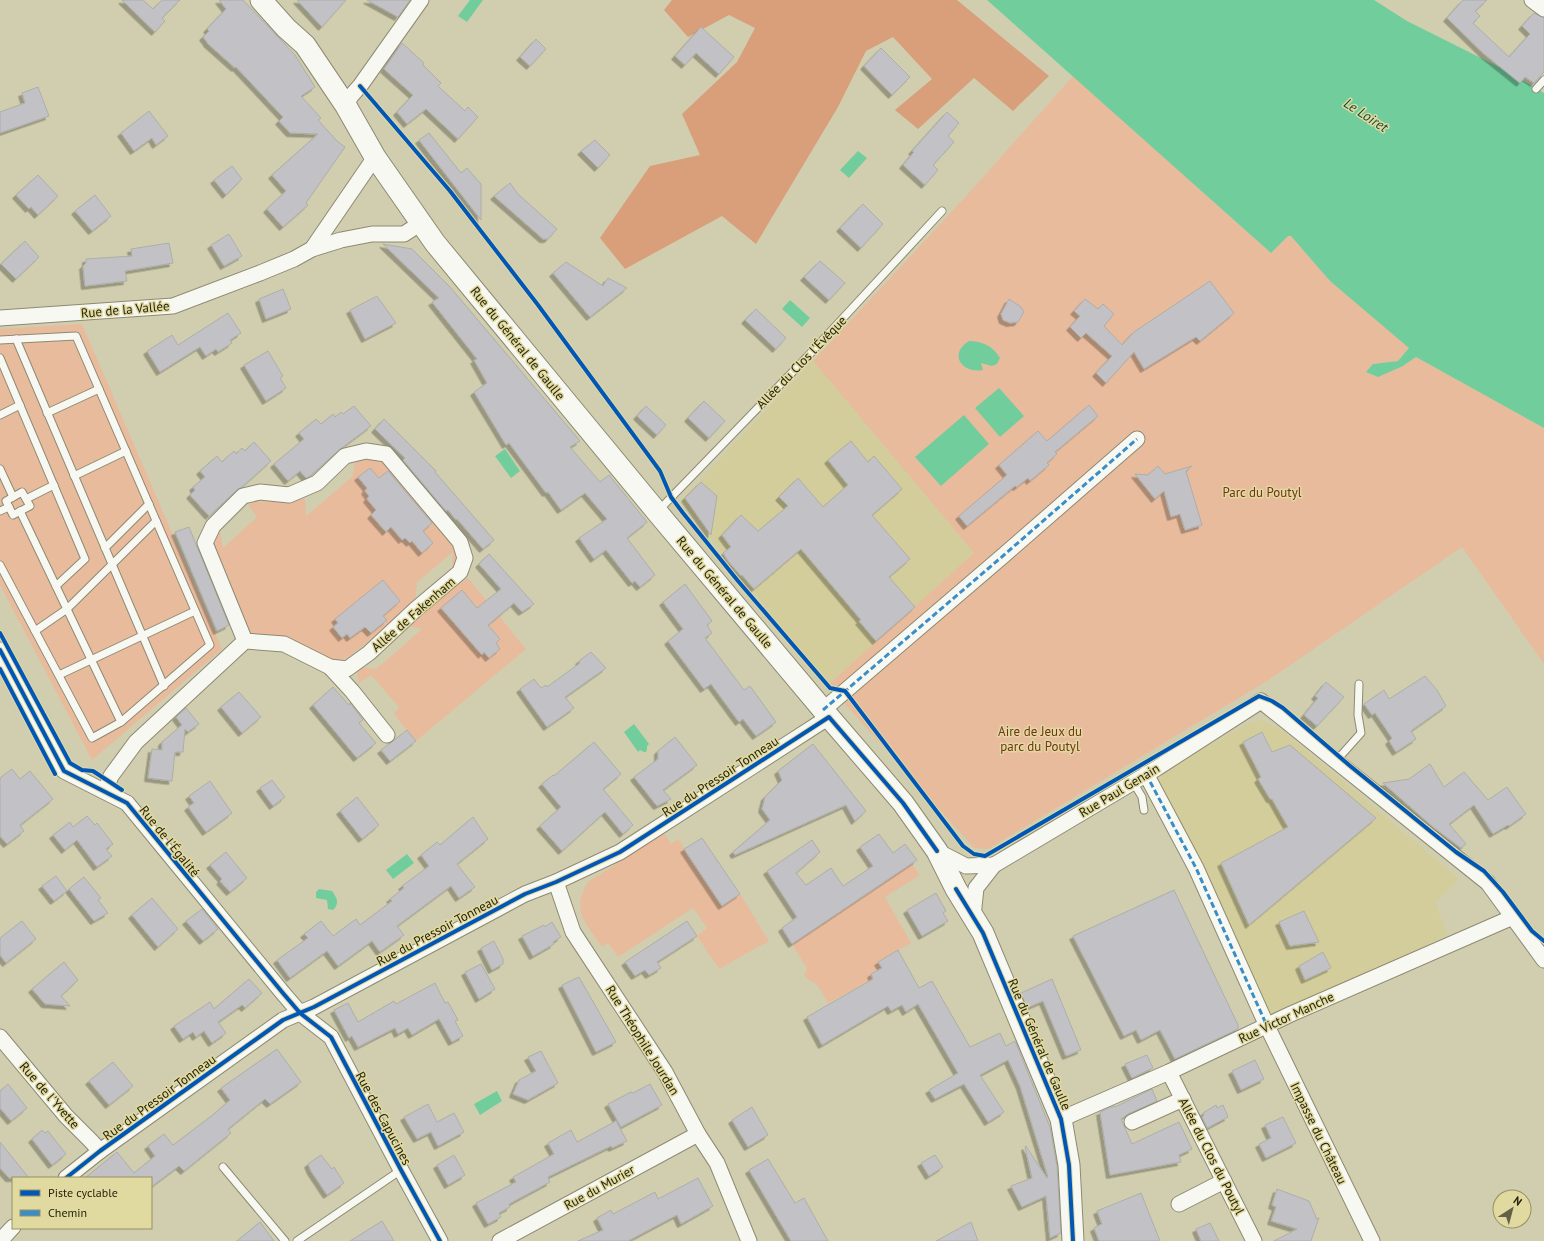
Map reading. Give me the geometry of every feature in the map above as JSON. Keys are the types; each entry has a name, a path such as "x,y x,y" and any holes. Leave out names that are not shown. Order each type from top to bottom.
{"main road":[{"name":"Rue du Général de Gaulle","path":"261,0 286,28 305,45 346,106 375,156 440,249 657,512 903,803 937,851 956,889 983,933 1061,1119 1069,1165 1073,1241"}],"street":[{"path":"346,106 351,96 360,86 421,0"},
{"path":"1532,0 1544,9"},
{"name":"Rue de la Vallée","path":"312,249 375,156"},
{"name":"Rue de la Vallée","path":"0,318 173,306 260,273 294,259 312,249 341,240 372,234 404,234 421,223"},
{"name":"Rue du Pressoir Tonneau","path":"67,1177 100,1151 283,1020 320,1004 525,894 556,882 620,852 826,713 1137,439"},
{"name":"Allée de Fakenham","path":"330,667 347,668 369,653 416,609 460,572 465,558 460,542 386,454 366,451 345,456 317,483 289,495 260,492 243,496 213,526 205,544 246,641 284,644 330,667 352,691 387,735"},
{"path":"104,791 111,776 136,742 246,641"},
{"name":"Rue de l'Égalité","path":"0,650 64,771 127,803 300,1013"},
{"name":"Rue Paul Genain","path":"973,916 976,888 994,865 1146,774 1261,701 1488,883 1544,960"},
{"name":"Impasse du Château","path":"1146,774 1196,868 1267,1026 1372,1241"},
{"name":"Rue Paul Genain","path":"937,851 966,866 994,865"},
{"name":"Rue Théophile Jourdan","path":"556,882 574,932 665,1072 698,1134 717,1163 749,1241"},
{"name":"Rue Victor Manche","path":"1061,1119 1169,1072 1298,1010 1513,917"},
{"name":"Rue des Capucines","path":"300,1013 331,1037 440,1241"},
{"name":"Rue de l'Yvette","path":"0,1037 66,1116 100,1151"},
{"name":"Allée du Clos du Poutyl","path":"1169,1072 1254,1241"},
{"path":"1132,1122 1183,1098"},
{"name":"Rue du Murier","path":"500,1241 698,1134"},
{"path":"1179,1204 1224,1181"},
{"path":"0,1241 12,1228"}],"lane":[{"path":"1536,89 1544,80"},
{"name":"Allée du Clos l'Évêque","path":"657,512 808,356 942,211"},
{"path":"0,340 76,336 210,644 164,686 121,722 92,738 0,565"},
{"path":"16,339 164,686"},
{"path":"0,358 85,559 56,586"},
{"path":"48,413 99,389"},
{"path":"0,415 20,405"},
{"path":"74,476 126,451"},
{"path":"0,469 13,497"},
{"path":"26,499 54,485"},
{"path":"22,492 26,499 30,506 13,515 6,501 22,492"},
{"path":"105,548 149,504"},
{"path":"0,511 9,507"},
{"path":"20,511 121,722"},
{"path":"35,631 67,609 156,521"},
{"path":"58,675 195,611"},
{"path":"1336,761 1361,733 1358,715 1359,684"},
{"path":"1132,782 1142,797 1144,810"},
{"path":"223,1168 285,1241"},
{"path":"297,1241 401,1170"}],"shaded area":[{"path":"672,0 957,0 1049,76 1013,111 974,78 918,129 895,110 932,79 893,37 866,51 838,107 756,244 722,216 625,269 600,238 650,166 700,155 682,114 737,62 755,28 729,15 688,37 664,10"},
{"path":"813,361 974,554 828,685 681,500"},
{"path":"1260,720 1278,727 1459,879 1435,903 1448,935 1268,1022 1154,777 1246,724"}],"green space":[{"name":"Parc du Poutyl","path":"1073,76 1271,253 1288,236 1291,236 1330,281 1409,348 1398,361 1373,364 1366,372 1403,366 1416,357 1544,428 1544,664 1462,547 1267,681 988,849 974,848 828,685 974,553 813,361 968,194"},
{"path":"82,324 222,649 92,760 0,585 0,329"},
{"path":"371,457 383,461 458,551 458,563 452,572 453,552 417,582 415,605 347,658 337,660 329,658 285,638 248,632 210,543 219,528 223,548 257,517 248,505 255,502 305,499 306,516 353,476 355,459"},
{"path":"469,579 526,649 416,741 394,714 399,707 371,675 359,683 356,671 358,667 376,669 422,629 404,625 462,580"},
{"path":"664,833 671,844 678,839 722,906 740,894 769,941 719,969 697,936 707,928 693,908 618,957 608,943 602,947 586,923 580,909 583,892 588,882"},
{"path":"911,863 920,875 885,897 911,943 878,962 882,968 871,974 873,979 828,1003 818,986 804,976 807,968 792,944"}],"water":[{"path":"470,0 483,0 467,22 458,16"},
{"name":"Le Loiret","path":"987,0 1374,0 1407,21 1507,71 1544,93 1544,428 1416,357 1403,366 1378,377 1366,372 1373,364 1398,361 1409,348 1330,281 1291,236 1288,236 1271,253"},
{"path":"858,151 867,158 849,178 840,170"},
{"path":"790,300 810,318 802,327 782,309"},
{"path":"969,341 983,343 991,347 1000,358 997,364 992,366 981,363 983,370 969,369 964,366 960,362 959,352"},
{"path":"999,388 1024,416 1000,437 975,408"},
{"path":"964,415 989,444 941,486 915,457"},
{"path":"505,449 520,471 511,478 495,456"},
{"path":"634,724 649,744 646,752 640,750 638,752 624,732"},
{"path":"407,854 414,863 393,879 386,870"},
{"path":"319,889 332,891 334,894 337,903 333,910 328,909 327,900 316,898 316,892"},
{"path":"497,1091 502,1101 480,1115 474,1104"}],"building":[{"path":"122,0 143,0 153,9 162,0 180,0 162,18 165,21 155,32"},
{"path":"219,0 243,0 295,55 315,87 301,96 321,118 318,120 337,141 345,147 306,203 308,205 283,227 267,209 286,191 272,175 318,134 290,133 279,121 283,117 236,67 235,68 207,43 203,37 209,31 207,29 226,9"},
{"path":"297,0 346,0 322,27"},
{"path":"367,0 410,0 398,17"},
{"path":"1463,0 1487,0 1475,11 1480,16 1473,23 1509,57 1530,34 1522,26 1534,13 1544,18 1544,72 1534,83 1525,77 1520,83 1484,54 1447,18"},
{"path":"701,27 734,57 719,74 696,53 685,65 675,56"},
{"path":"536,39 546,49 530,66 520,57"},
{"path":"402,43 424,63 423,65 441,83 438,86 465,111 468,107 478,117 458,139 426,109 407,124 397,112 413,95 384,69"},
{"path":"881,48 910,77 892,95 864,66"},
{"path":"38,87 49,116 0,133 0,112 25,103 22,93"},
{"path":"149,111 168,136 156,145 152,138 134,151 121,133"},
{"path":"947,112 959,123 948,136 954,142 933,165 938,170 925,185 903,165 914,152 912,151"},
{"path":"429,133 461,173 467,168 481,184 481,220 419,140"},
{"path":"595,140 610,155 598,168 581,151"},
{"path":"232,166 242,179 226,195 214,180"},
{"path":"38,175 58,196 38,215 31,207 29,209 16,195"},
{"path":"510,183 518,194 557,229 548,239 543,239 494,196"},
{"path":"95,195 111,216 92,231 75,211"},
{"path":"863,204 883,224 861,248 840,228"},
{"path":"229,234 242,256 224,266 211,245"},
{"path":"25,241 39,257 16,279 1,264"},
{"path":"169,243 173,263 125,271 127,281 85,286 83,266 86,263 86,259 132,256 131,249"},
{"path":"383,244 412,249 450,287 580,441 570,447 600,482 609,475 647,522 627,538 655,575 640,587 635,581 632,583 606,550 594,559 579,538 607,519 585,493 561,510 548,492 546,493 509,443 506,445 474,392 487,383 474,360 477,359 432,302 439,298"},
{"path":"820,261 845,283 829,300 804,277"},
{"path":"566,262 603,286 608,278 627,288 590,317 553,273"},
{"path":"1210,281 1234,313 1200,341 1196,337 1144,369 1134,352 1106,383 1096,373 1112,356 1086,333 1081,338 1070,327 1080,316 1074,311 1085,299 1098,309 1103,304 1114,314 1104,326 1122,345 1134,332"},
{"path":"283,289 291,309 266,319 259,299"},
{"path":"377,296 396,323 365,339 350,310"},
{"path":"1009,299 1021,307 1024,312 1018,322 1010,323 1003,320 1001,314"},
{"path":"756,309 786,338 776,349 745,320"},
{"path":"228,313 241,333 230,340 232,343 218,352 216,349 206,356 200,347 160,372 147,351 172,335 178,345"},
{"path":"268,351 283,376 280,378 286,388 266,401 244,365"},
{"path":"704,401 725,421 709,438 688,418"},
{"path":"1089,405 1098,416 1055,452 1057,454 1047,463 1049,465 1030,481 1028,478 1017,487 1015,486 967,526 959,516 1007,475 999,465 1038,431 1047,441"},
{"path":"354,406 371,426 339,450 309,477 306,478 300,471 288,481 274,464 304,439 299,433 316,419 321,424 333,414 335,417 341,412 343,414"},
{"path":"646,406 666,425 657,435 637,416"},
{"path":"384,419 436,471 435,472 494,540 483,549 457,519 456,520 448,510 446,511 403,460 405,458 375,429"},
{"path":"851,441 868,462 874,456 902,489 872,515 910,559 889,577 915,607 876,641 859,621 861,620 801,549 754,589 728,561 723,553 731,547 722,535 741,515 758,531 788,506 779,497 798,478 823,507 848,485 828,460"},
{"path":"254,442 271,461 209,516 190,495 195,490 193,487 205,477 200,471 217,456 222,462 234,451 236,454 242,448 245,451"},
{"path":"1158,466 1165,474 1192,466 1186,471 1202,525 1185,530 1180,514 1171,517 1164,491 1155,499 1135,474 1148,475"},
{"path":"370,468 379,478 388,471 432,523 423,531 433,543 422,553 412,541 410,543 405,538 402,540 391,527 386,532 371,515 376,510 367,499 369,496 365,491 367,488 358,477"},
{"path":"701,482 717,496 711,535 685,498"},
{"path":"189,527 229,625 217,631 175,532"},
{"path":"489,554 534,604 522,612 514,603 488,625 500,639 496,643 500,649 489,658 484,652 482,655 441,608 462,590 477,608 501,589 479,564"},
{"path":"383,580 400,601 383,616 387,620 371,633 365,627 350,638 347,634 342,638 333,627 338,623 335,619"},
{"path":"685,584 712,621 707,625 712,633 705,638 744,690 750,686 776,722 756,736 743,719 739,722 711,684 704,689 668,641 683,629 663,602"},
{"path":"591,652 606,668 565,697 574,708 547,727 520,689 534,679 541,688 546,685 547,687 580,663 579,661"},
{"path":"1425,676 1437,690 1446,706 1411,731 1416,739 1396,752 1389,741 1392,738 1375,713 1372,715 1364,704 1384,690 1389,699"},
{"path":"1326,682 1344,697 1317,726 1304,715 1318,698 1315,696"},
{"path":"333,687 349,705 350,703 363,720 359,723 376,743 357,758 313,705"},
{"path":"239,692 261,717 242,733 221,707"},
{"path":"186,708 199,724 188,732 185,729 183,752 175,752 172,781 148,778 152,749 162,750 162,742 182,725 176,717"},
{"path":"407,730 416,741 390,761 381,750"},
{"path":"1262,732 1272,752 1290,745 1376,818 1249,925 1221,863 1288,827 1272,799 1270,799 1258,779 1261,777 1243,742"},
{"path":"675,737 697,765 663,790 671,799 657,806 634,777 658,759 658,751"},
{"path":"594,742 621,774 603,789 633,825 623,834 605,812 562,851 540,826 561,807 542,784 553,775 554,776"},
{"path":"813,744 866,811 855,821 846,805 735,855 733,852 770,820 762,809 765,797 782,780 778,771"},
{"path":"1430,764 1444,787 1464,772 1488,800 1507,787 1526,814 1509,826 1508,825 1493,834 1474,805 1449,824 1466,844 1461,848 1433,827 1383,783 1409,779"},
{"path":"12,769 20,779 30,771 53,799 20,825 24,831 7,844 0,836 0,778"},
{"path":"272,780 285,797 273,806 260,788"},
{"path":"210,781 232,813 206,832 188,807 194,803 189,796"},
{"path":"357,797 379,825 362,839 340,811"},
{"path":"87,816 95,825 97,823 113,844 106,849 112,856 97,867 77,840 65,850 53,835 70,822 73,827"},
{"path":"473,817 488,839 457,864 475,887 459,898 451,886 397,926 404,935 380,952 372,941 338,966 327,951 290,978 277,960 308,938 304,934 321,921 333,936 356,919 360,925 392,901 390,899 404,888 402,886 429,866 421,855 437,842 440,845"},
{"path":"879,834 893,853 905,844 917,860 792,944 782,928 797,917 767,871 812,840 820,852 796,873 806,885 831,868 843,886 873,866 860,847"},
{"path":"702,838 740,894 722,906 684,849"},
{"path":"226,852 247,878 230,892 220,881 222,879 210,865"},
{"path":"56,876 67,891 54,901 42,886"},
{"path":"84,877 101,898 98,900 108,913 94,921 69,889"},
{"path":"1174,890 1238,1025 1238,1029 1175,1059 1160,1030 1141,1040 1136,1030 1124,1036 1073,936"},
{"path":"936,893 946,911 943,913 948,921 922,936 907,910"},
{"path":"152,898 178,929 158,947 132,915"},
{"path":"202,909 218,929 203,941 186,921"},
{"path":"1304,911 1319,942 1290,946 1279,922"},
{"path":"22,921 36,939 6,963 0,955 0,938"},
{"path":"687,921 697,936 657,962 661,968 649,975 645,970 635,976 625,962"},
{"path":"552,922 561,937 553,942 554,944 533,956 522,936 544,925 545,927"},
{"path":"494,941 503,959 503,964 492,970 481,948"},
{"path":"898,950 919,988 932,981 970,1047 1000,1033 1006,1046 1015,1041 1050,1127 1057,1166 1061,1233 1050,1238 1046,1196 1022,1207 1011,1186 1032,1178 1026,1146 1047,1178 1048,1177 1020,1086 1008,1060 980,1075 1004,1112 988,1122 964,1084 935,1099 929,1090 958,1073 918,1004 906,1012 902,1005 891,1011 888,1006 822,1045 807,1017 873,979 871,974 882,968 878,962"},
{"path":"1323,952 1331,968 1305,980 1299,966"},
{"path":"64,962 78,980 61,996 70,1006 45,1004 32,989"},
{"path":"481,964 495,989 479,999 465,972"},
{"path":"579,977 616,1042 596,1052 562,985"},
{"path":"249,979 262,993 245,1008 242,1005 218,1022 226,1033 212,1043 204,1031 196,1037 193,1032 183,1039 174,1026 210,1002 214,1009"},
{"path":"1052,979 1081,1050 1066,1056 1043,1001 1027,1008 1021,993"},
{"path":"435,983 445,1003 448,1002 458,1020 455,1021 463,1036 452,1042 439,1019 412,1035 408,1028 398,1034 395,1028 358,1047 352,1036 349,1038 334,1010 348,1003 358,1022 394,1001 396,1004"},
{"path":"277,1049 301,1082 270,1104 265,1099 228,1129 231,1133 184,1171 179,1166 152,1186 152,1177 86,1177 117,1152 134,1173 155,1156 148,1146 164,1134 173,1145 230,1100 221,1088"},
{"path":"541,1051 558,1083 528,1100 513,1094 519,1080 536,1071 528,1057"},
{"path":"1147,1055 1153,1068 1132,1078 1125,1064"},
{"path":"1255,1060 1264,1079 1241,1090 1232,1071"},
{"path":"113,1062 133,1086 109,1105 89,1081"},
{"path":"8,1084 27,1108 11,1121 0,1108 0,1091"},
{"path":"650,1084 662,1105 621,1127 608,1104"},
{"path":"1152,1089 1157,1101 1128,1114 1121,1119 1132,1144 1179,1122 1192,1149 1179,1155 1181,1162 1110,1175 1100,1112 1114,1106 1115,1107"},
{"path":"428,1104 437,1122 454,1113 464,1132 438,1146 431,1132 417,1139 404,1117"},
{"path":"1216,1105 1217,1108 1223,1105 1228,1117 1207,1128 1202,1117 1204,1115 1203,1113"},
{"path":"752,1107 768,1135 748,1147 732,1120"},
{"path":"1283,1117 1296,1143 1266,1158 1259,1144 1271,1138 1265,1125"},
{"path":"616,1121 627,1141 612,1148 611,1146 548,1177 550,1182 509,1204 510,1207 499,1213 501,1217 488,1224 476,1203 516,1182 513,1177 554,1154 548,1143 571,1130 577,1142"},
{"path":"42,1130 45,1133 48,1131 66,1154 52,1165 32,1139"},
{"path":"0,1142 28,1177 9,1178 0,1168"},
{"path":"321,1155 332,1169 334,1167 344,1183 327,1195 308,1164"},
{"path":"454,1155 465,1175 448,1185 437,1165"},
{"path":"935,1155 943,1167 929,1176 921,1163"},
{"path":"768,1159 795,1203 804,1198 828,1241 791,1241 749,1170"},
{"path":"698,1178 713,1206 681,1224 677,1215 628,1241 578,1241 603,1230 597,1218 611,1210 613,1214 655,1192 658,1199"},
{"path":"1277,1189 1309,1201 1316,1219 1319,1218 1311,1241 1274,1241 1297,1229 1271,1221 1276,1207 1272,1205"},
{"path":"1141,1193 1160,1241 1099,1241 1094,1228 1102,1224 1097,1211"},
{"path":"382,1221 394,1241 350,1241"},
{"path":"260,1222 274,1241 237,1241"},
{"path":"971,1222 978,1241 936,1241"},
{"path":"1210,1223 1219,1241 1201,1241 1196,1229"}],"marked path":[{"path":"823,710 1137,439"},
{"path":"1146,774 1196,868 1267,1026"}],"cycle path":[{"path":"360,86 450,191 538,305 660,471 671,497 683,513 738,581 830,688 845,691 963,846 974,854 985,856 1259,696 1272,701 1283,708 1349,765 1456,852 1484,871 1503,892 1532,931 1544,941"},
{"path":"0,633 70,763 82,770 93,771 122,790"},
{"path":"0,650 64,771 127,803 300,1013 331,1037 440,1241"},
{"path":"0,669 55,774"},
{"path":"67,1177 100,1151 283,1020 314,1007 525,894 556,882 620,852 829,717 903,803 937,851"},
{"path":"956,889 983,933 1061,1119 1069,1165 1073,1241"}],"park label":[{"name":"Aire de Jeux du parc du Poutyl","path":"1040,738"}]}
